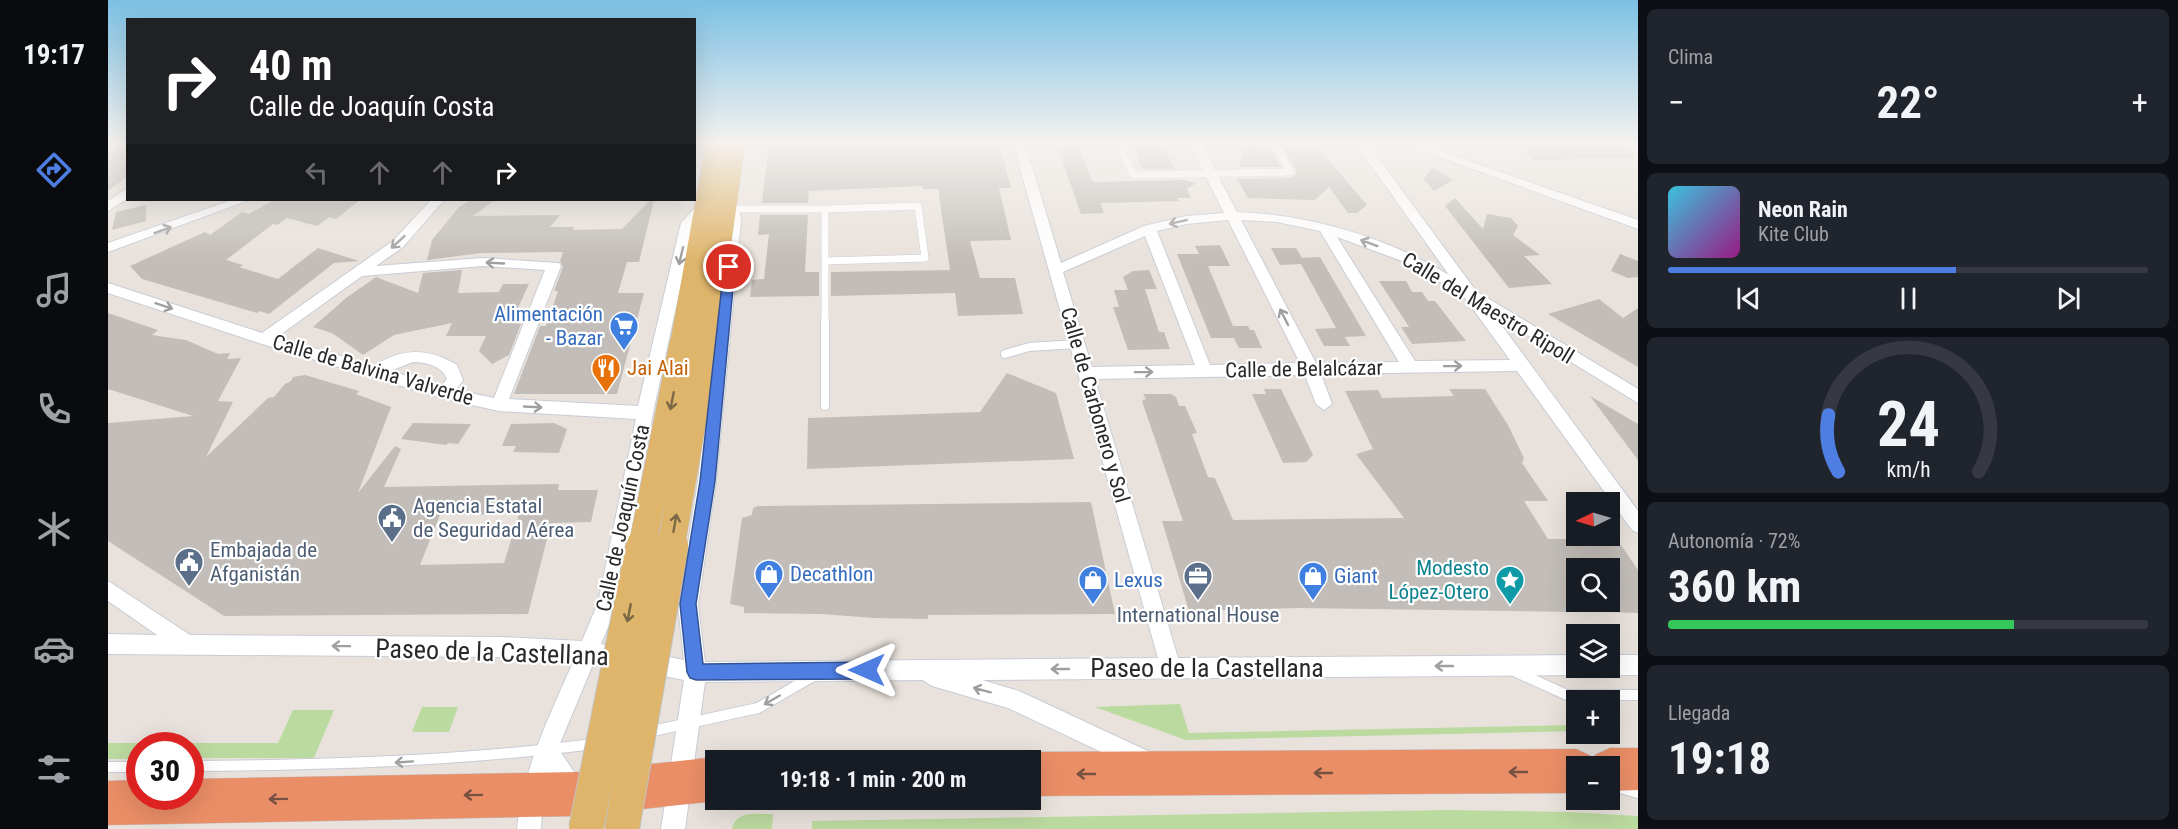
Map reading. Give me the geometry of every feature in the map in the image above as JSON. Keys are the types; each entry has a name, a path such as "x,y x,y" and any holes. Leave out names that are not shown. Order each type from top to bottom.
{"highway":[{"path":"1620,770 1638,769"},
{"name":"Paseo de la Castellana","path":"1041,774 1566,773"},
{"path":"108,803 582,812 698,780"}],"main road":[{"name":"Calle de Joaquín Costa","path":"622,829 694,343 705,205 709,182"},
{"name":"Calle de Joaquín Costa","path":"582,812 694,343 730,203 732,182"}],"street":[{"name":"Calle de Carbonero y Sol","path":"1030,182 1171,668"},
{"path":"1214,182 1311,369 1324,404"},
{"path":"1389,182 1638,525"},
{"path":"1516,182 1638,225"},
{"path":"108,207 126,194"},
{"path":"109,248 240,201"},
{"path":"264,339 398,244 437,201"},
{"name":"Calle de Joaquín Costa","path":"673,829 698,780 688,724 696,672 688,604 707,481 730,203"},
{"name":"Calle de Joaquín Costa","path":"530,812 546,750 608,603 645,413 688,223 705,205"},
{"name":"Calle del Maestro Ripoll","path":"1056,270 1149,229 1186,220 1231,216 1277,218 1325,228 1418,262 1638,397"},
{"path":"1325,228 1410,367"},
{"path":"1149,229 1205,371"},
{"path":"359,272 483,262 554,266 499,405"},
{"name":"Calle de Balvina Valverde","path":"108,288 264,339 445,393 499,405 645,413"},
{"path":"376,373 389,362 409,356 433,357 451,369 455,380 445,393"},
{"name":"Calle de Belalcázar","path":"1086,373 1522,365"},
{"path":"614,573 693,572"},
{"path":"108,590 185,643"},
{"name":"Paseo de la Castellana","path":"108,644 501,647 588,651 696,672 1566,665"},
{"path":"1620,665 1638,665"},
{"name":"Paseo de la Castellana","path":"911,670 1011,698 1169,773"},
{"path":"546,750 582,812"}],"lane":[{"path":"730,203 825,209 918,206 926,258 825,261"},
{"path":"825,209 825,406"},
{"path":"1005,354 1029,347 1077,344"},
{"name":"Paseo de la Castellana","path":"1502,666 1567,695 1638,695"},
{"path":"204,766 353,765 546,750 625,737 758,708 823,671"},
{"path":"108,767 126,767"},
{"path":"1620,788 1638,793"}],"green space":[{"path":"1180,704 1189,733 1566,725 1566,731 1186,740 1095,707"},
{"path":"422,707 458,707 449,732 412,732"},
{"path":"293,710 334,710 314,758 204,758 204,743 278,743"},
{"path":"108,743 126,743 126,759 108,759"},
{"path":"1448,810 1570,812 1638,816 1638,829 812,829 812,821"},
{"path":"748,814 773,814 772,829 732,829 738,819"}],"building":[{"path":"108,182 120,182 108,191"},
{"path":"764,182 1009,182 1011,188 999,188 1011,240 970,241 980,278 1015,278 1023,314 958,316 955,293 831,296 831,272 950,270 938,189 923,189 922,186 809,191 808,203 762,203"},
{"path":"1070,182 1196,183 1187,189 1191,198 1177,198 1179,201 1100,203 1104,213 1081,214"},
{"path":"1239,182 1347,182 1367,205 1357,213 1348,213 1329,187 1315,200 1248,198"},
{"path":"1426,182 1450,182 1434,191"},
{"path":"1455,198 1483,229 1487,214 1511,218 1518,226 1513,235 1540,255 1524,256 1552,284 1509,288 1445,206"},
{"path":"272,201 359,201 336,219 329,217 317,226 287,218 277,225 273,224 226,260 243,265 239,267 278,279 318,248 359,261 334,263 269,314 259,311 257,313 142,279 130,266 205,232 210,235 242,212 249,214"},
{"path":"468,201 494,201 473,216 560,215 550,227 574,227 573,230 622,229 649,201 654,201 639,262 627,262 618,293 644,293 617,394 514,394 540,326 546,326 558,291 554,291 563,267 560,261 563,252 481,253 427,260 432,240 459,207"},
{"path":"146,205 146,221 112,230 116,212"},
{"path":"760,215 808,215 805,272 819,272 819,296 750,297 752,280 764,279 769,234 758,235"},
{"path":"1220,245 1230,266 1208,266 1233,326 1248,326 1250,330 1254,330 1262,348 1239,348 1234,338 1211,338 1177,254 1199,254 1195,246"},
{"path":"1271,248 1296,248 1302,258 1320,257 1366,336 1345,337 1350,346 1324,346 1315,329 1336,328 1301,264 1280,265"},
{"path":"1620,254 1638,261 1638,277 1628,278 1611,271"},
{"path":"462,270 458,293 499,292 503,284 529,284 511,323 521,324 509,355 492,364 479,351 486,336 446,336 452,323 394,335 363,355 332,333 313,327 346,298 376,277 418,293 423,273"},
{"path":"1149,270 1157,289 1145,289 1159,332 1164,332 1170,349 1128,350 1113,307 1119,307 1114,290 1128,290 1123,277 1133,271"},
{"path":"1379,281 1406,281 1412,292 1422,292 1428,301 1435,301 1466,341 1412,344 1401,327 1409,327"},
{"path":"1599,299 1623,318 1638,308 1638,367 1548,314"},
{"path":"108,313 158,330 152,335 186,340 218,354 230,353 227,359 241,358 218,401 233,402 206,457 268,398 274,397 293,377 305,375 359,391 356,394 391,407 358,493 395,446 401,449 384,487 559,484 558,490 598,490 591,522 551,523 528,614 224,616 108,541 108,423 193,416 108,389","holes":["519,514 504,563 420,565 440,515"]},
{"path":"1007,373 1056,393 1074,459 807,469 808,418 980,412"},
{"path":"1264,389 1281,389 1313,455 1306,462 1283,463 1252,394 1266,394"},
{"path":"1449,389 1485,389 1508,425 1524,458 1522,463 1548,501 1524,501 1548,539 1566,539 1566,546 1621,545 1638,570 1638,613 1610,612 1620,612 1620,558 1566,558 1566,612 1299,608 1189,611 1162,521 1183,521 1142,401 1146,399 1143,394 1171,394 1176,397 1179,406 1185,406 1197,433 1192,434 1208,477 1215,478 1233,520 1404,518 1356,454 1373,449 1345,391 1378,390 1382,398 1454,396"},
{"path":"1590,396 1638,424 1638,460"},
{"path":"413,423 471,424 458,444 448,443 446,445 401,439"},
{"path":"554,423 567,429 559,453 513,452 516,446 502,446 511,424"},
{"path":"1091,502 1115,614 928,615 928,619 874,618 821,614 744,613 744,607 730,604 742,518 752,515 753,508 758,506"}],"place":[{"name":"Alimentación - Bazar","path":"624,352"},
{"name":"Jai Alai","path":"606,394"},
{"name":"Agencia Estatal de Seguridad Aérea","path":"392,544"},
{"name":"Embajada de Afganistán","path":"189,588"},
{"name":"Decathlon","path":"769,600"},
{"name":"International House","path":"1198,602"},
{"name":"Giant","path":"1313,602"},
{"name":"Lexus","path":"1093,606"},
{"name":"Modesto López-Otero","path":"1510,606"}],"route":[{"path":"729,267 707,481 688,604 696,672 867,670"}]}
